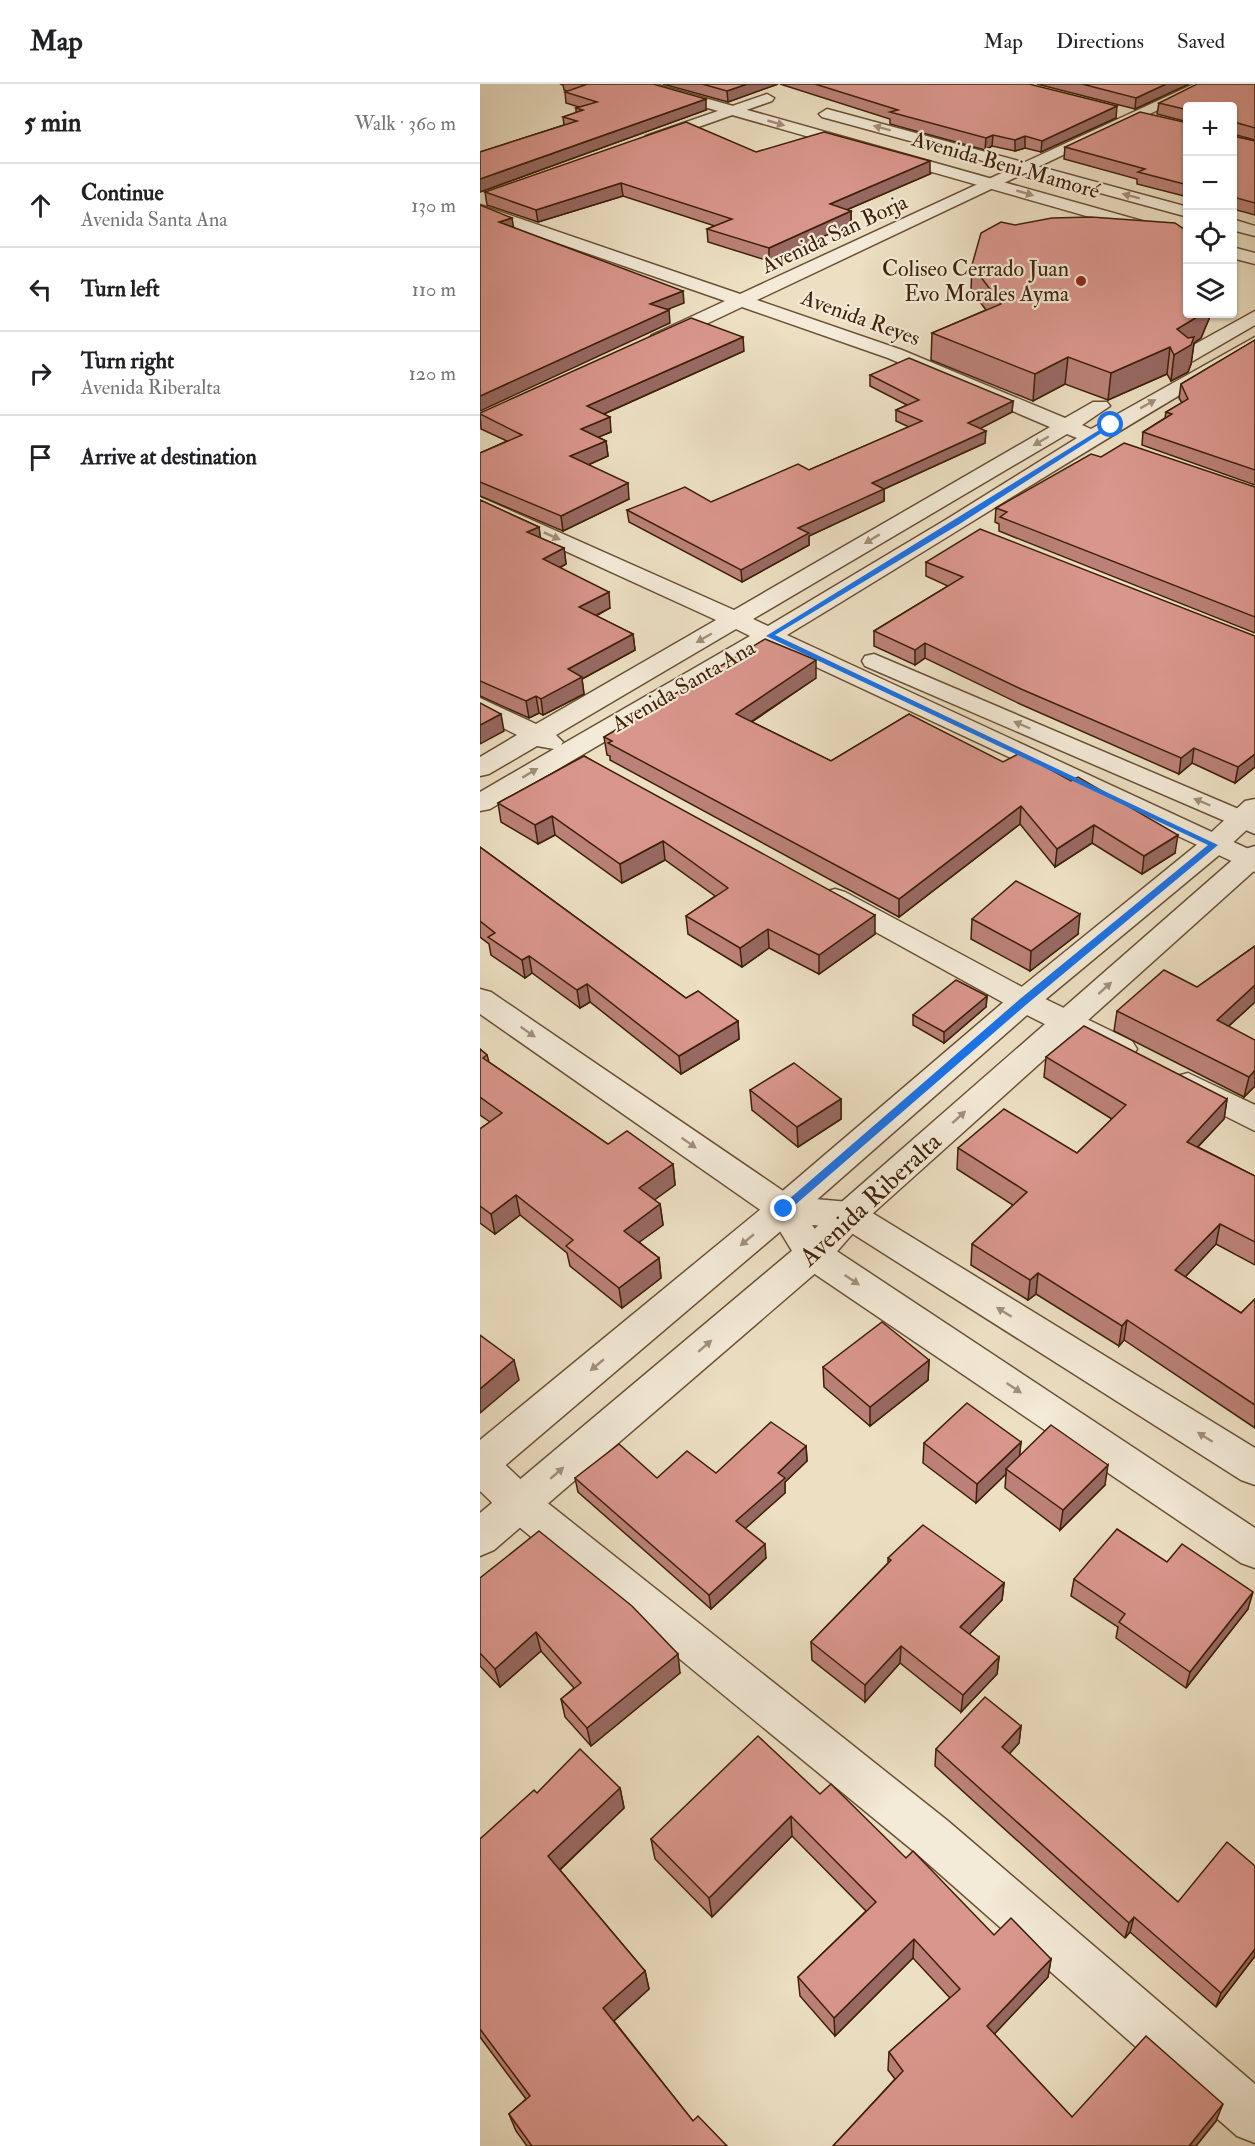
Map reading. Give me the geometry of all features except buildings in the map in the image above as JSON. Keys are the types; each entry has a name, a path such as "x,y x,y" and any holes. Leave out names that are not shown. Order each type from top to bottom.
{"street":[{"name":"Avenida Beni Mamoré","path":"639,84 1183,239"},
{"name":"Avenida San Borja","path":"648,344 1206,84"},
{"path":"745,91 766,91 786,103"},
{"path":"634,146 733,111 766,91"},
{"name":"Avenida Beni Mamoré","path":"807,108 1183,211"},
{"path":"1115,110 1158,121"},
{"name":"Avenida Reyes","path":"483,203 747,298 1094,429 1133,433"},
{"path":"1237,225 1255,231"},
{"path":"1237,253 1255,259"},
{"path":"1166,368 1255,317"},
{"path":"1207,345 1250,350"},
{"name":"Avenida Santa Ana","path":"480,768 920,510 1094,429 1250,350"},
{"name":"Avenida Santa Ana","path":"480,803 779,630 955,524 1094,429 1115,397"},
{"path":"480,482 1214,845 1253,860"},
{"path":"480,504 746,614"},
{"path":"920,510 977,532"},
{"path":"779,630 1250,817"},
{"path":"480,706 599,768"},
{"name":"Avenida Riberalta","path":"480,1464 784,1209 1024,1002 1250,817"},
{"name":"Avenida Riberalta","path":"480,1538 813,1254 849,1215 1067,1021 1253,860"},
{"path":"816,888 1024,1002 1067,1021 1255,1119"},
{"path":"480,999 784,1209 813,1254 1255,1550"},
{"path":"784,1209 849,1215 1255,1468"},
{"path":"480,1464 521,1504 932,1837 1255,2118"}],"place":[{"name":"Coliseo Cerrado Juan Evo Morales Ayma","path":"1081,281"}],"route":[{"path":"784,1209 1024,1002 1214,845 769,636 955,524 1111,425"}]}
